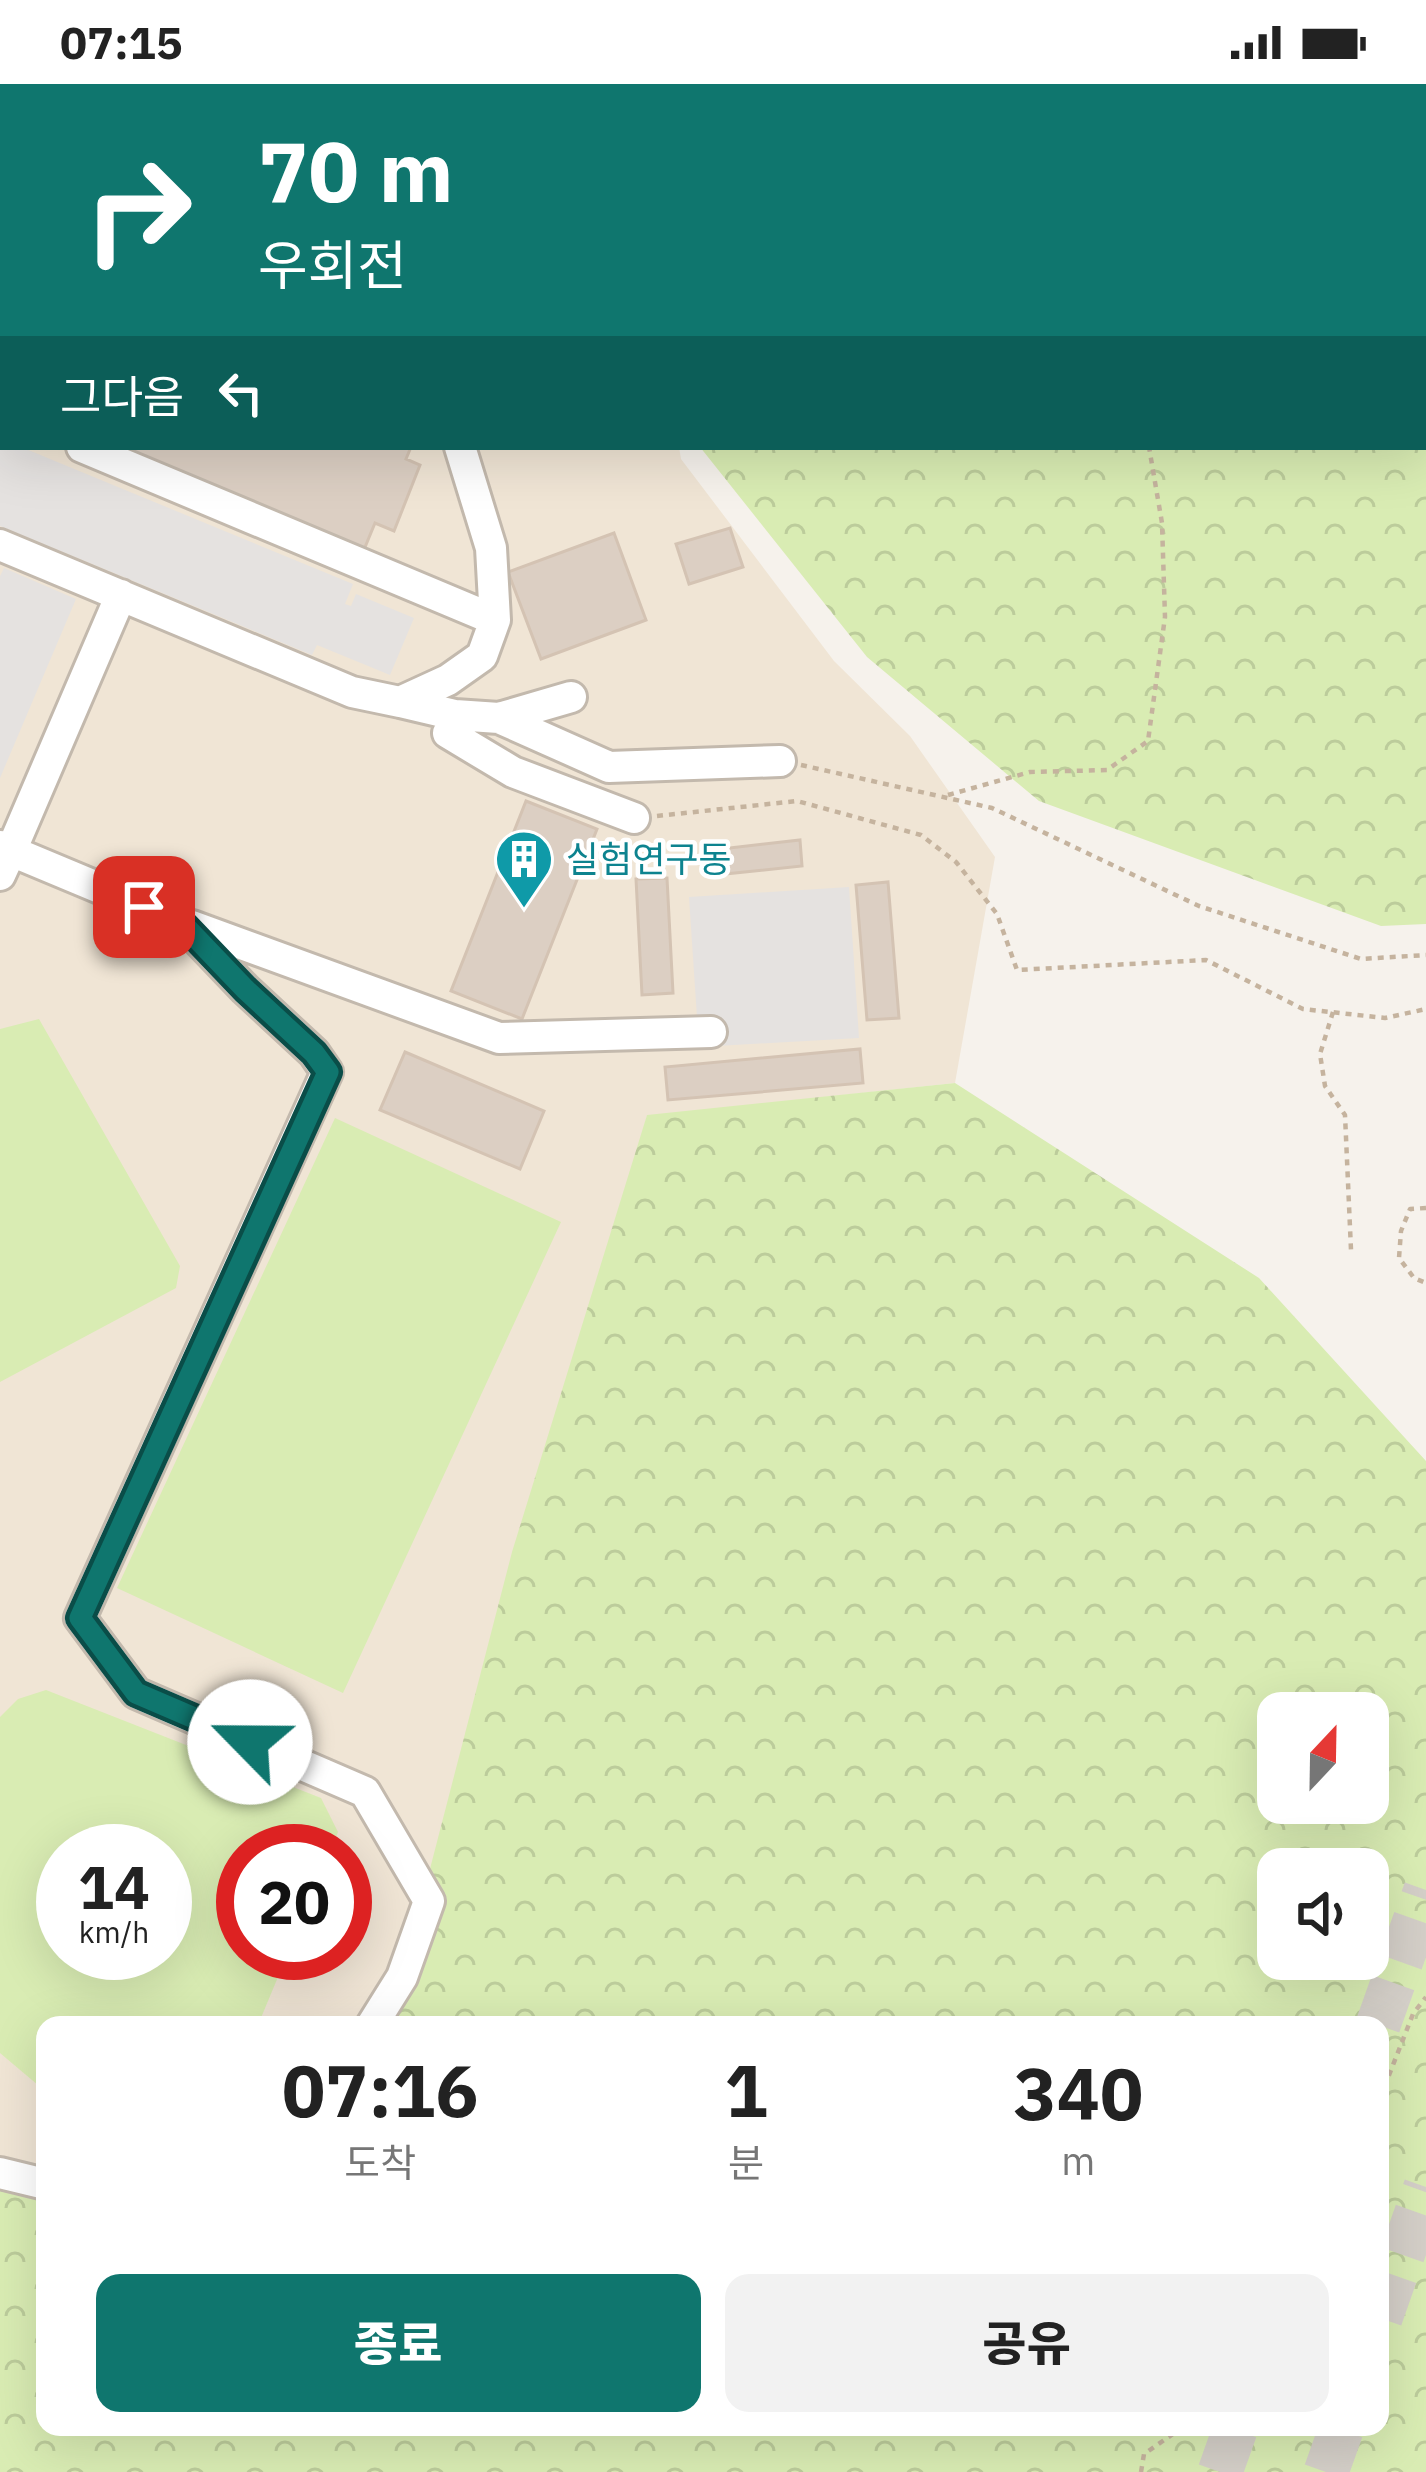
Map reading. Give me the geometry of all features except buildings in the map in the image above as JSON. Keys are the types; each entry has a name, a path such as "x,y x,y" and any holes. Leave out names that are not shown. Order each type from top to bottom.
{"lane":[{"path":"89,450 495,620"},
{"path":"400,702 448,680 482,656 495,620 491,548 461,450"},
{"path":"0,545 352,692 454,715 499,718 571,697"},
{"path":"121,596 4,857 499,1038 711,1032"},
{"path":"499,718 609,767 781,760"},
{"path":"448,734 513,772 634,818"},
{"path":"181,922 328,1072 80,1618 136,1693 365,1792 429,1901 402,1977 378,2016"},
{"path":"0,2173 36,2182"}],"path":[{"path":"942,797 1030,772 1107,770 1148,741 1165,617 1162,524 1150,450"},
{"path":"781,760 992,808 1199,906 1361,959 1426,955"},
{"path":"634,818 797,801 921,835 956,862 997,914 1017,970 1206,961 1304,1009 1385,1018 1426,1009"},
{"path":"1333,1012 1320,1054 1325,1086 1345,1115 1351,1250"},
{"path":"1426,1208 1410,1209 1401,1231 1399,1258 1414,1278 1426,1283"},
{"path":"1389,2075 1413,2014 1426,1997"},
{"path":"1141,2472 1144,2454 1170,2436"}],"shaded area":[{"path":"0,450 680,450 681,459 834,661 910,736 995,857 955,1083 647,1116 400,2016 36,2016 36,2203 0,2192"},
{"path":"0,450 28,450 353,584 345,604 351,606 356,594 414,618 390,675 317,645 312,655 0,526"},
{"path":"4,568 76,599 0,778 0,576"},
{"path":"849,887 859,1038 699,1047 689,897"}],"green space":[{"path":"702,450 1426,450 1426,924 1381,926 1039,801 867,657"},
{"path":"39,1019 180,1266 176,1288 0,1382 0,1029"},
{"path":"955,1083 1259,1278 1426,1461 1426,2472 0,2472 0,2188 36,2192 36,2436 1389,2436 1389,2016 378,2016 402,1977 512,1552 647,1115"},
{"path":"335,1118 561,1222 343,1693 117,1588"},
{"path":"46,1690 321,1798 334,1824 216,1824 216,1980 277,1980 262,2016 36,2016 36,2083 0,2053 0,1717 18,1699"}],"tunnel":[{"path":"1381,2016 1426,1890"},
{"path":"1389,2292 1426,2187"},
{"path":"1220,2472 1233,2436"},
{"path":"1326,2472 1339,2436"}],"place":[{"name":"실험연구동","path":"524,910"}],"route":[{"path":"144,907 181,922 328,1072 80,1618 136,1693 250,1742"}]}
